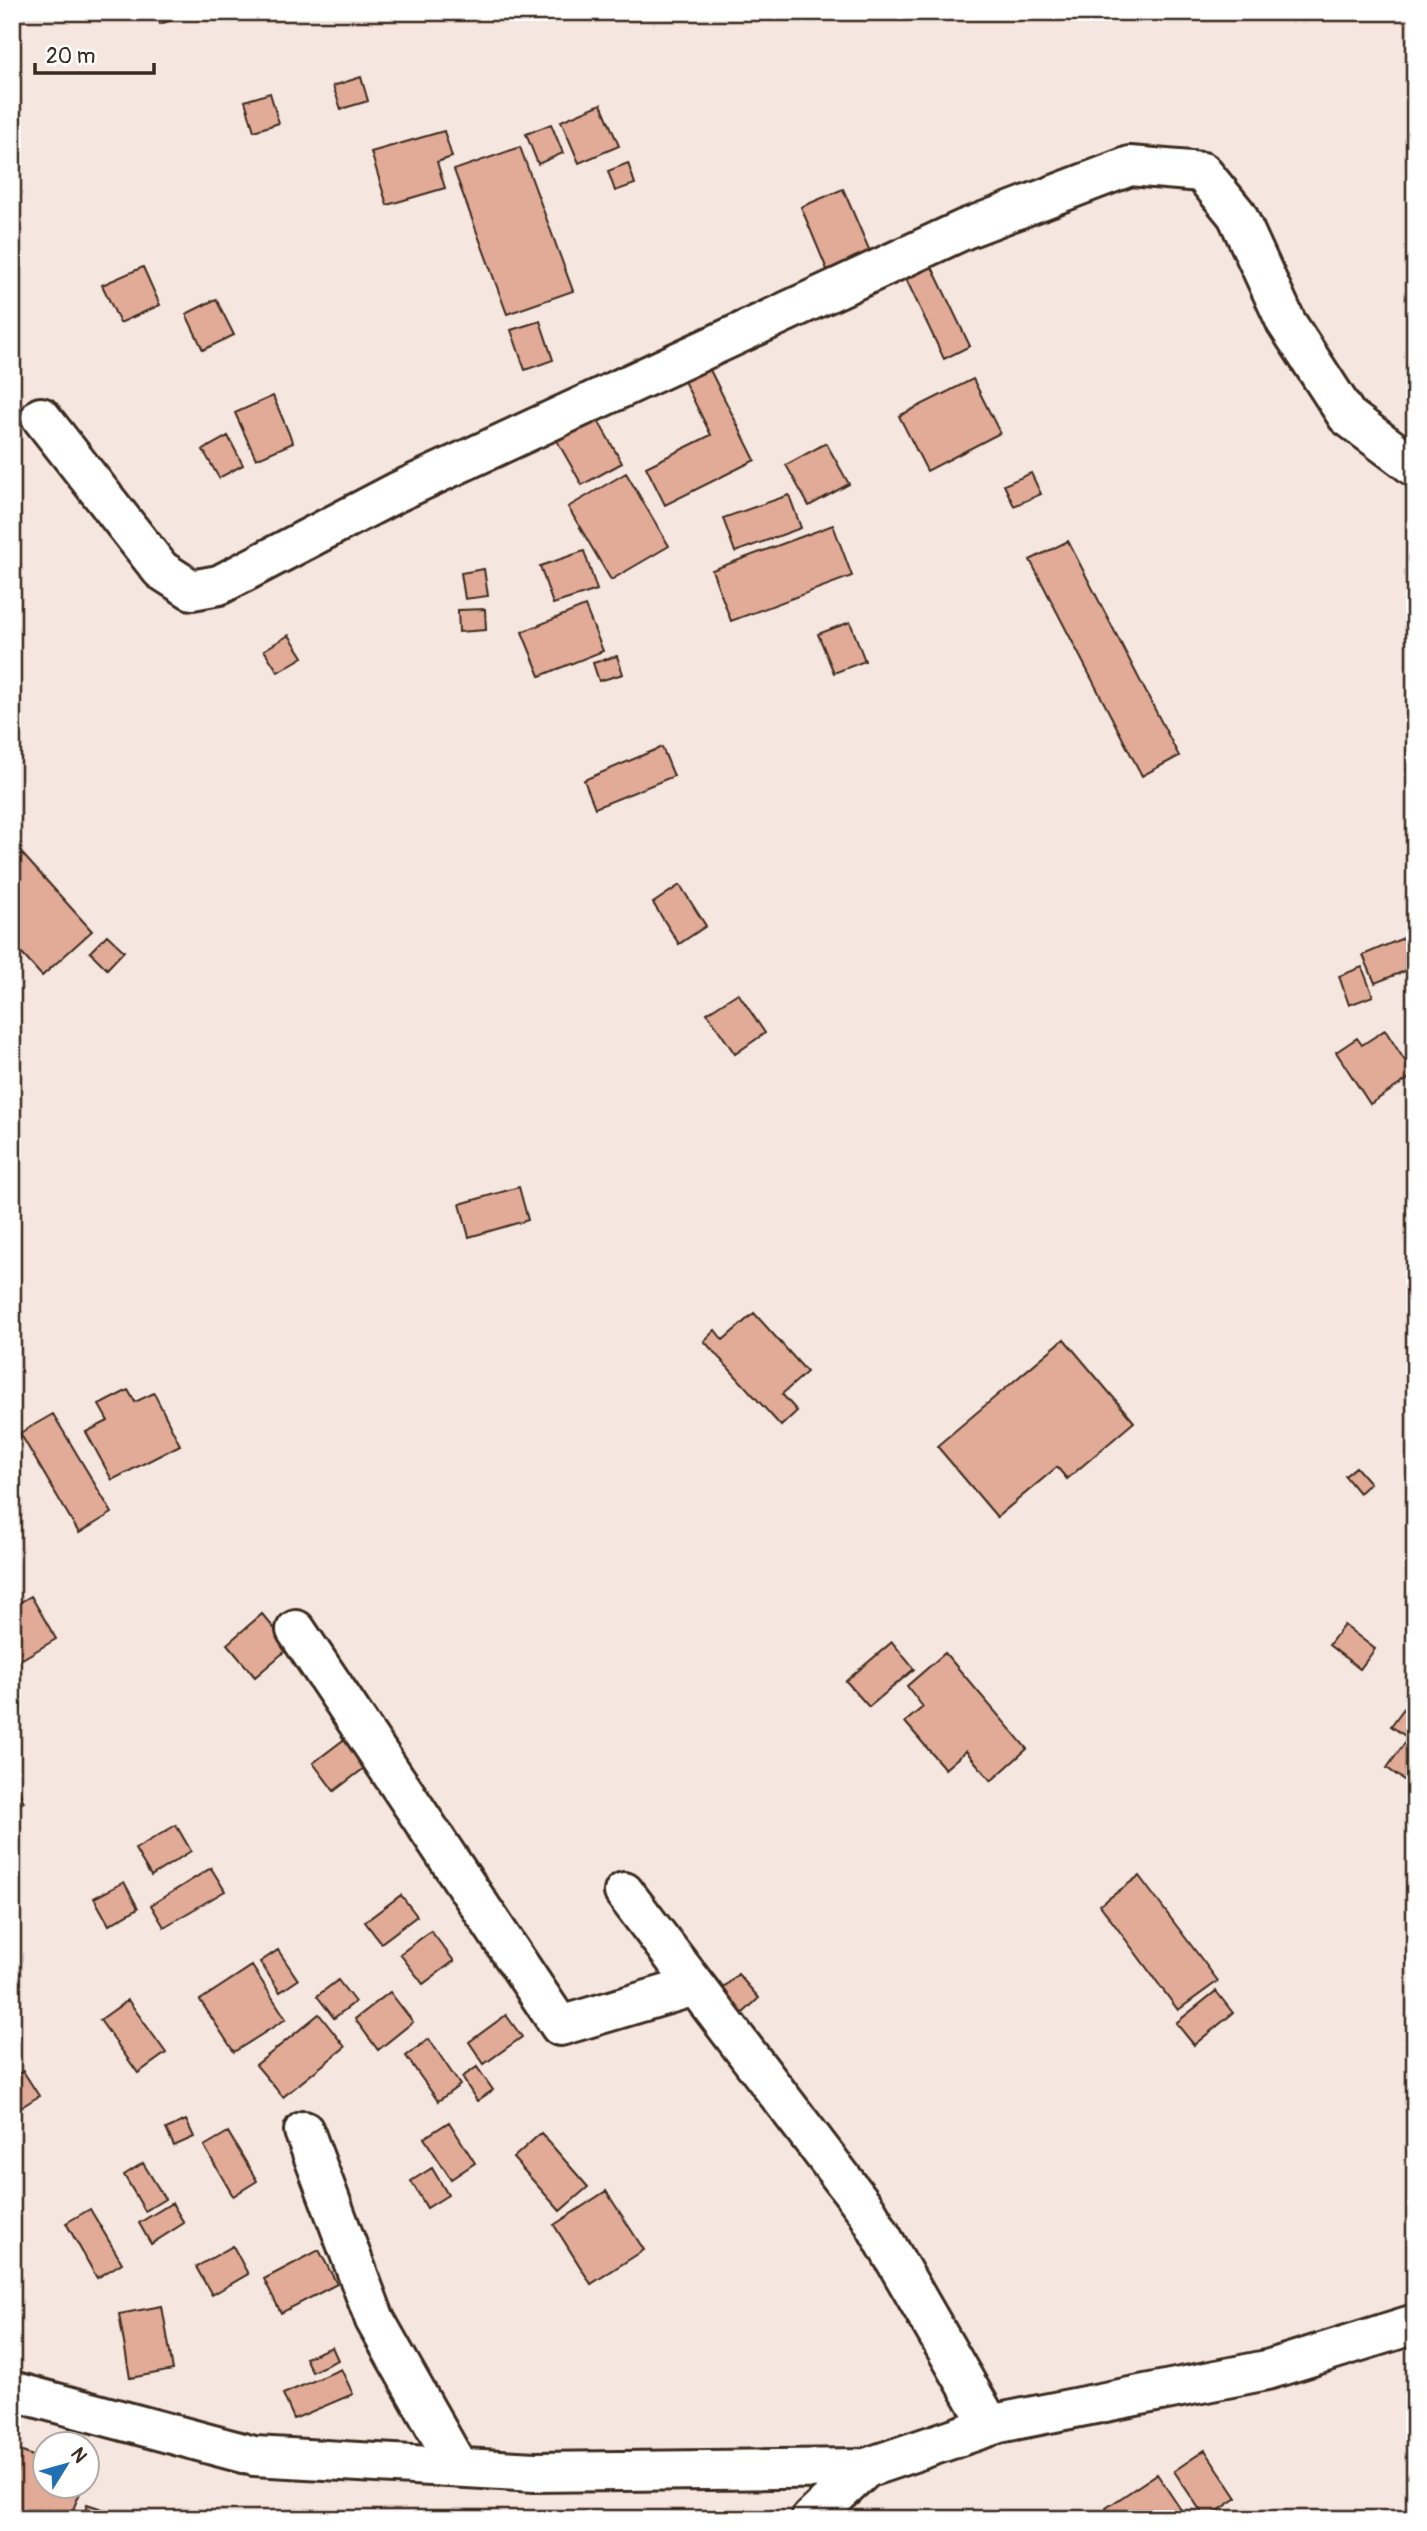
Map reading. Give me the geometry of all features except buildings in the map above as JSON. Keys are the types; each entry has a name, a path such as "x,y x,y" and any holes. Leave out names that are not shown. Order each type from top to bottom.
{"street":[{"path":"41,417 161,570 192,590 219,585 397,492 965,229 1130,166 1202,173 1237,215 1286,322 1347,416 1415,467"},
{"path":"296,1630 560,2026 695,1986"},
{"path":"624,1892 867,2211 990,2426"},
{"path":"304,2131 375,2320 458,2467"},
{"path":"12,2391 254,2456 534,2472 866,2468 990,2426 1267,2370 1415,2324"},
{"path":"811,2519 866,2468"}]}
